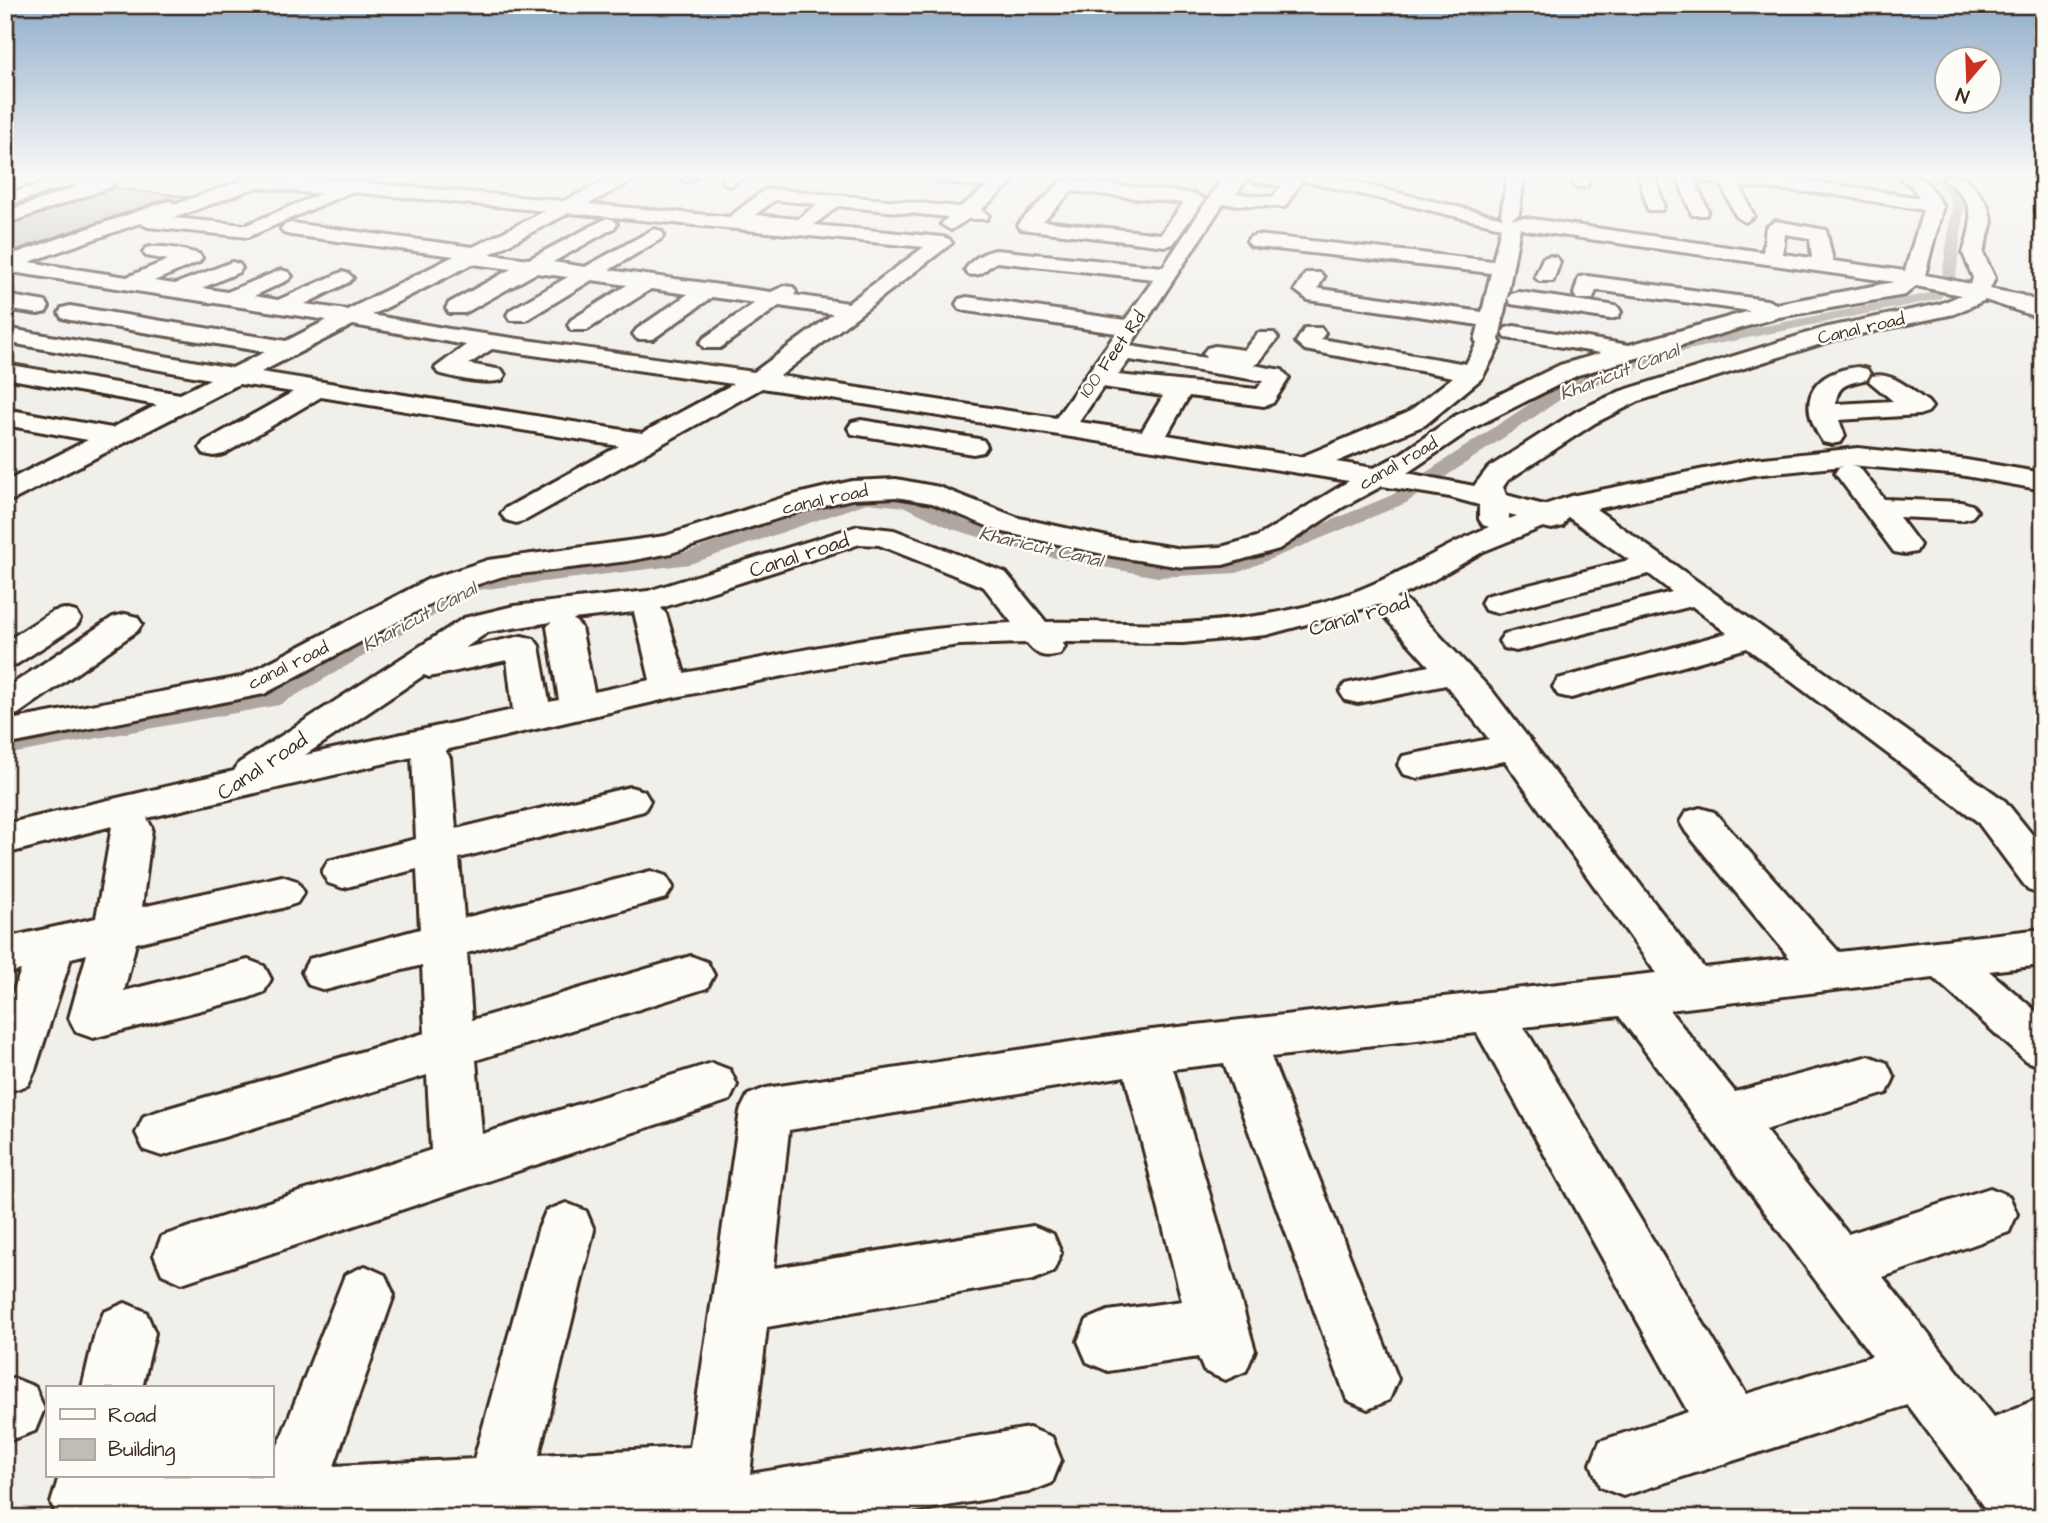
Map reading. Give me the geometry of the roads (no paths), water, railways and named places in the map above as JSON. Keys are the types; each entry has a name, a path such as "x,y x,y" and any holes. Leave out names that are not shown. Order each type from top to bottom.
{"street":[{"path":"5,264 53,248"},
{"path":"430,248 530,266 853,310"},
{"path":"5,493 486,248"},
{"path":"457,308 563,248"},
{"path":"517,315 632,248"},
{"path":"516,514 760,379 935,248"},
{"name":"100 Feet Rd","path":"1063,426 1168,274 1179,248"},
{"path":"1283,248 1633,351"},
{"path":"1303,466 1416,419 1473,373 1505,312 1510,248"},
{"path":"1711,248 1916,277 2043,307"},
{"path":"1730,248 1822,262 1868,260 1916,277"},
{"path":"1773,255 1774,248"},
{"path":"1821,248 1822,262"},
{"path":"1916,277 1921,266 1923,248"},
{"path":"1974,248 1973,253 1984,278 1978,290"},
{"path":"129,284 192,258 153,252"},
{"path":"975,270 992,256 1168,274"},
{"path":"1027,281 1044,261"},
{"path":"5,264 489,341 918,403 1382,477 1453,489 1568,517 1654,563 1991,811 2038,867"},
{"path":"402,264 441,270"},
{"path":"1043,334 1073,301 1097,267"},
{"path":"178,291 232,268"},
{"path":"1389,268 1505,312 1590,364"},
{"path":"5,291 53,272"},
{"path":"230,299 281,276"},
{"path":"1546,276 1588,280 1675,309"},
{"path":"1313,277 1306,290 1316,295 1505,312 1630,294"},
{"name":"canal road","path":"12,715 251,686 440,586 499,567 628,552 671,544 795,503 852,490 896,488 939,496 1010,524 1055,537 1182,558 1223,556 1268,543 1409,461 1464,422 1557,376 1633,351 1675,309 1786,309 1897,290 1916,277"},
{"path":"281,307 342,278"},
{"path":"712,343 804,279"},
{"path":"1345,280 1505,312"},
{"path":"579,325 647,282"},
{"path":"645,334 708,290"},
{"path":"1978,290 2043,312"},
{"name":"Canal road","path":"1494,499 1488,486 1497,474 1565,430 1630,396 1832,333 1966,304 1976,297 1978,290"},
{"path":"967,304 1073,301 1127,333 1273,375 1277,379 1265,398 1181,387 1168,396 1096,396 1085,407"},
{"path":"5,302 38,307"},
{"path":"1473,373 1313,345 1308,342 1308,323 1505,312 1724,307"},
{"path":"70,313 286,348"},
{"path":"98,352 153,326"},
{"path":"5,335 231,376 646,442"},
{"path":"1168,396 1103,378 1121,354 1187,349 1250,358 1266,338"},
{"path":"489,341 447,368 493,376"},
{"path":"1150,440 1187,349"},
{"path":"1320,366 1452,390"},
{"path":"5,371 181,402"},
{"path":"1825,413 1919,407 1869,377 1838,376 1828,383 1825,392 1825,413 1831,435 1876,507 1905,545"},
{"path":"214,448 317,389"},
{"path":"890,432 918,403"},
{"path":"5,417 116,437"},
{"path":"861,428 973,446"},
{"path":"1849,465 2043,494"},
{"path":"192,813 431,758 852,669 1043,640 1183,633 1266,625 1380,593 1494,535 1568,517 1802,477 1849,465 1960,467 2043,482"},
{"path":"2008,495 2043,502"},
{"path":"1494,499 1494,535"},
{"path":"1876,507 1962,511"},
{"name":"Canal road","path":"5,858 192,813 476,625 514,616 652,600 858,536 883,536 995,580 1043,640 1248,644 1395,608 1457,576 1503,546 1568,517"},
{"path":"1497,603 1654,563"},
{"path":"1516,640 1698,595"},
{"path":"1395,608 1480,699 1692,987"},
{"path":"649,614 670,688"},
{"path":"5,657 64,619"},
{"path":"12,715 125,624"},
{"path":"564,627 579,708"},
{"path":"5,839 233,785 670,688 909,642 959,635 1043,640"},
{"path":"1571,687 1753,636"},
{"path":"426,667 522,646 533,719"},
{"path":"1358,692 1454,672"},
{"path":"1417,765 1515,747"},
{"path":"431,758 458,1166"},
{"path":"344,872 630,801"},
{"path":"1700,822 1829,972"},
{"path":"132,828 116,932 93,1018 248,979"},
{"path":"325,972 651,887"},
{"path":"5,956 282,892"},
{"path":"10,1070 52,946"},
{"path":"713,1503 766,1111 1143,1052 2043,947"},
{"path":"1943,959 2043,1046"},
{"path":"162,1133 691,975"},
{"path":"1629,994 2033,1518"},
{"path":"1489,1010 1732,1430"},
{"path":"1240,1040 1368,1379"},
{"path":"1108,1340 1222,1337 1143,1052"},
{"path":"1725,1118 1869,1078"},
{"path":"182,1255 712,1086"},
{"path":"1838,1265 1990,1214"},
{"path":"498,1489 566,1230"},
{"path":"739,1303 1033,1253"},
{"path":"302,1507 366,1295"},
{"path":"1623,1464 1920,1371"},
{"path":"1984,1453 2043,1428"},
{"path":"90,1478 84,1503 114,1511 302,1507 498,1489 713,1503 1029,1460"}],"waterway":[{"name":"Kharicut Canal","path":"5,747 270,699 472,584 690,558 865,497 909,502 959,525 1040,549 1157,571 1237,567 1399,499 1558,393 1674,348 1935,296 1949,276 1953,248"}]}
